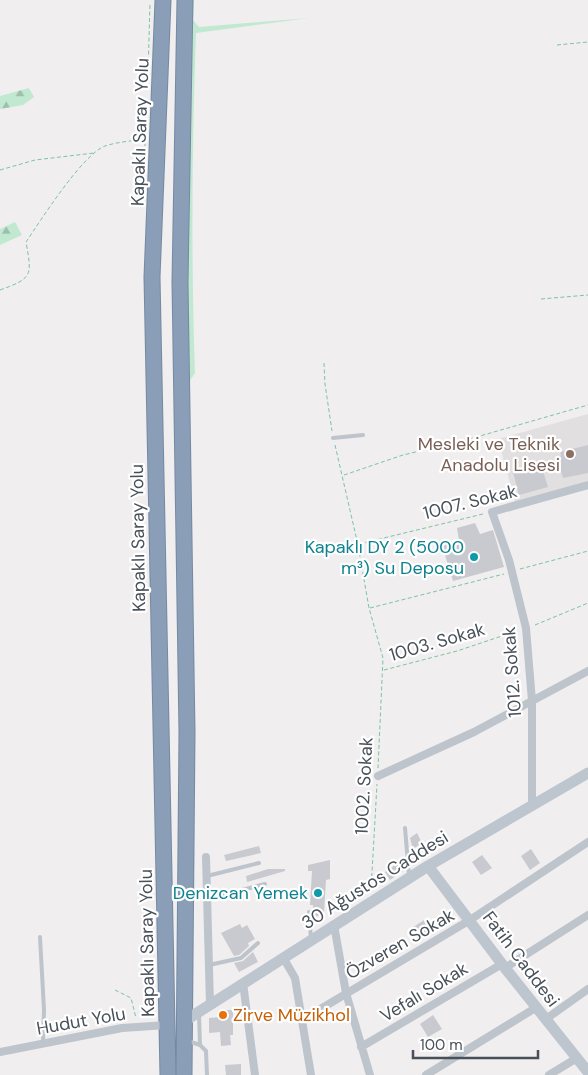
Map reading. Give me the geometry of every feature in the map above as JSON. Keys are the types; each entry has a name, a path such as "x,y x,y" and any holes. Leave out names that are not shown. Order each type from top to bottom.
{"highway":[{"name":"Kapaklı Saray Yolu","path":"163,0 152,277 168,1075"},
{"name":"Kapaklı Saray Yolu","path":"184,1075 187,732 180,282 185,0"}],"street":[{"name":"1007. Sokak","path":"492,512 588,485"},
{"name":"1012. Sokak","path":"492,512 526,628 532,701 532,804"},
{"path":"378,776 474,732 588,671"},
{"name":"30 Ağustos Caddesi","path":"183,1022 428,866 588,773"},
{"name":"Özveren Sokak","path":"302,1020 346,992 470,920 588,842"},
{"path":"206,857 210,1004"},
{"name":"Fatih Caddesi","path":"428,866 504,966 587,1068"},
{"name":"Vefalı Sokak","path":"361,1047 504,966 588,915"},
{"path":"334,925 346,992 370,1075"},
{"path":"284,959 296,978 311,1075"},
{"path":"243,983 255,1075"},
{"path":"546,1019 588,989"},
{"path":"426,1075 537,1007"},
{"name":"Hudut Yolu","path":"0,1052 138,1026 167,1025"},
{"path":"549,1075 577,1058"}],"lane":[{"path":"333,438 363,435"},
{"path":"405,828 410,878"},
{"path":"207,876 259,863"},
{"path":"207,899 265,884"},
{"path":"309,912 311,941"},
{"path":"40,937 44,1010 43,1043"},
{"path":"209,965 240,958 258,943"},
{"path":"199,1012 200,1045"},
{"path":"183,1039 200,1045 206,1051 207,1075"}],"path":[{"path":"557,45 588,42"},
{"path":"0,290 23,282 29,276 31,268 26,242 62,189 94,153 105,146 144,139"},
{"path":"0,170 35,160 57,159 94,153"},
{"path":"541,298 588,296"},
{"name":"1002. Sokak","path":"324,363 325,384 333,438 358,545 369,608 383,658 370,902"},
{"path":"342,475 403,454 466,440 588,405"},
{"name":"1007. Sokak","path":"358,545 492,512"},
{"path":"369,608 588,551"},
{"name":"1003. Sokak","path":"383,670 457,651 526,628 588,603"},
{"path":"115,990 131,998 138,1026"}],"shaded area":[{"path":"588,414 588,482 515,502 498,439"}],"green space":[{"path":"190,0 194,0 193,20 199,27 309,18 196,33 192,203 195,373 189,382 190,476 184,421"},
{"path":"29,88 34,97 23,105 0,109 0,96"},
{"path":"15,222 22,235 0,245 0,229"}],"building":[{"path":"588,445 588,473 563,478 557,457 561,456 560,452"},
{"path":"541,464 548,487 519,495 513,472"},
{"name":"Kapaklı DY 2 (5000 m³) Su Deposu","path":"475,523 480,534 493,530 504,567 453,581 442,545 459,540 457,528"},
{"path":"417,833 422,843 413,849 410,838"},
{"path":"259,846 261,853 226,861 224,855"},
{"path":"531,849 540,863 530,870 521,856"},
{"path":"482,855 492,868 481,875 472,862"},
{"name":"Denizcan Yemek","path":"330,860 330,879 326,880 324,913 313,918 313,905 310,905 312,871 308,871 308,865"},
{"path":"398,863 403,871 390,880 385,872"},
{"path":"268,869 285,869 285,871 247,882 246,876"},
{"path":"424,920 432,932 418,941 412,928"},
{"path":"240,924 242,928 247,925 255,939 248,943 249,946 239,955 234,956 221,933"},
{"path":"253,952 258,962 239,972 234,963 243,961"},
{"path":"220,1010 233,1010 233,1035 230,1035 231,1045 221,1046 220,1032 209,1033 209,1018 220,1017"},
{"path":"433,1015 442,1029 428,1037 420,1024"},
{"path":"241,1064 241,1075 226,1075 225,1065"}],"place":[{"name":"Mesleki ve Teknik Anadolu Lisesi","path":"570,454"},
{"name":"Kapaklı DY 2 (5000 m³) Su Deposu","path":"474,557"},
{"name":"Denizcan Yemek","path":"318,893"},
{"name":"Zirve Müzikhol","path":"223,1015"}]}
